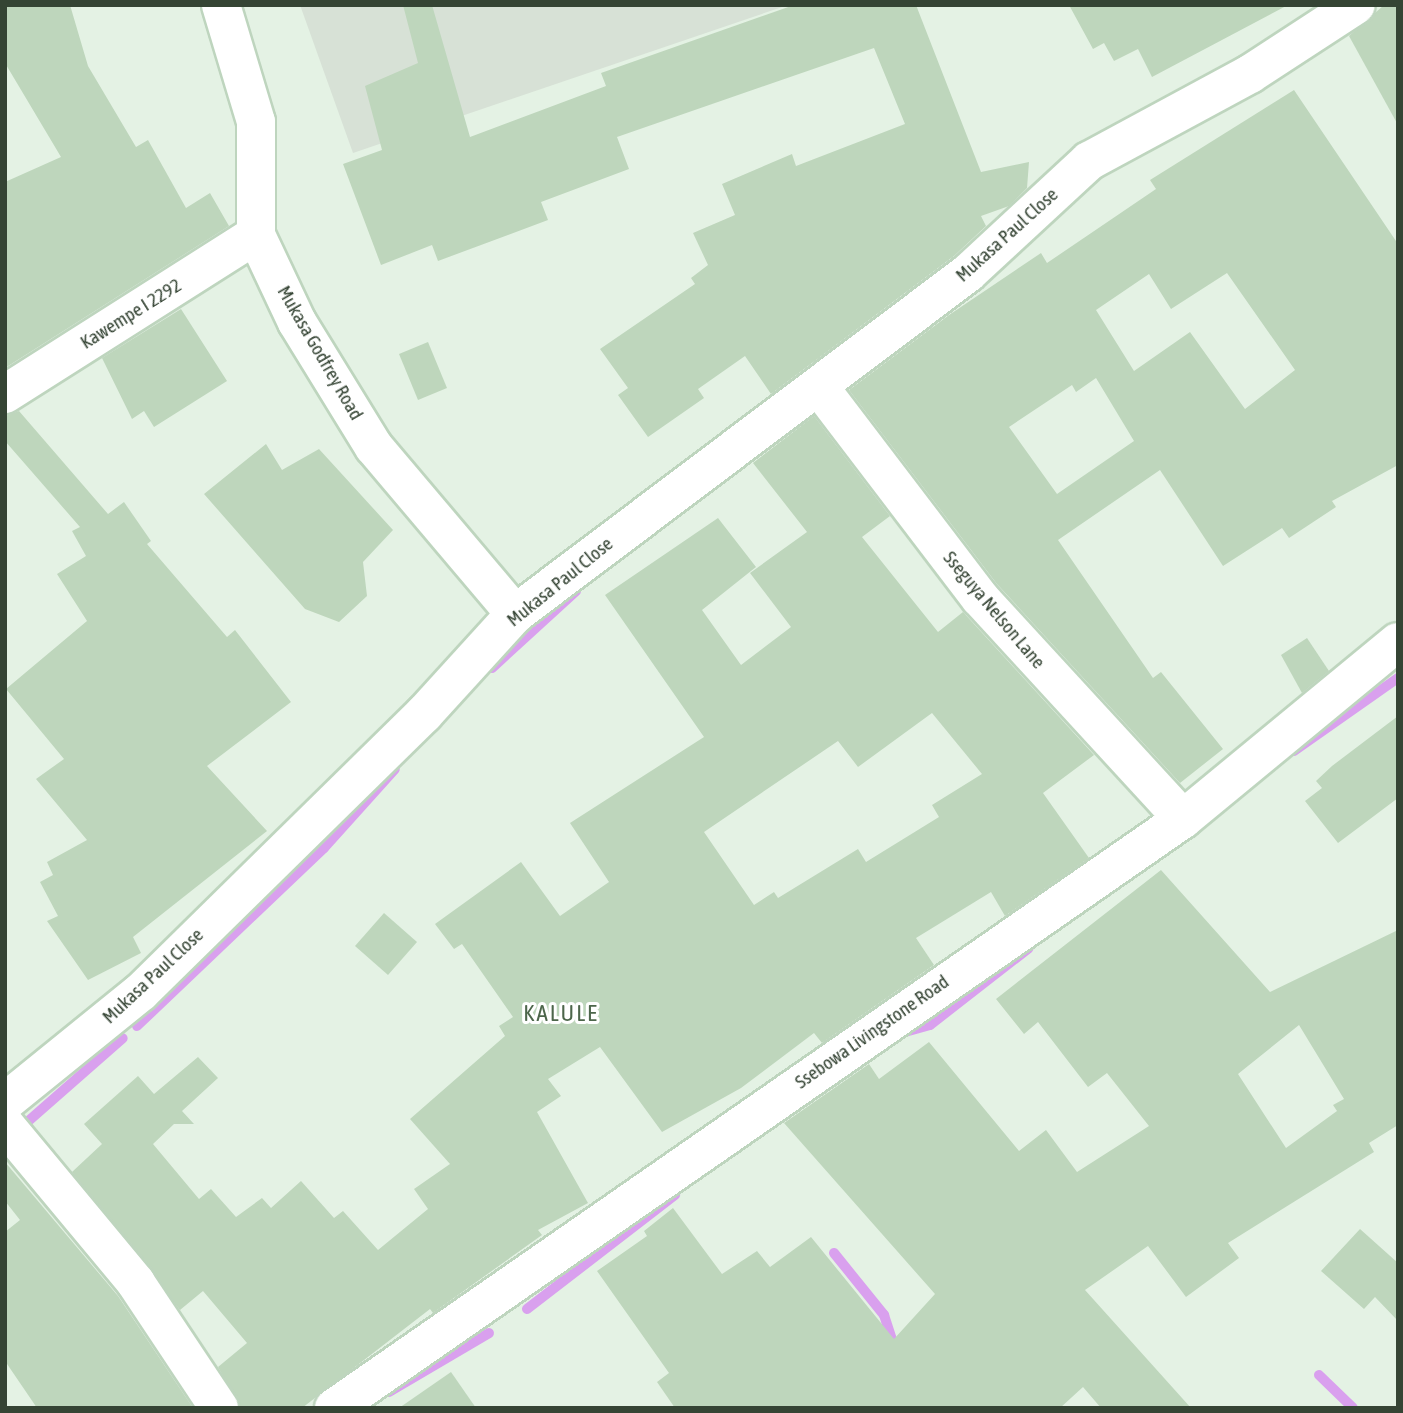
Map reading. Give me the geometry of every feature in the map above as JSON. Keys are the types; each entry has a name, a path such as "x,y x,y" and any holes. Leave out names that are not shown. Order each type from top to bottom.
{"street":[{"name":"Mukasa Godfrey Road","path":"221,5 256,122 256,235 297,322 374,447 515,614"},
{"name":"Mukasa Paul Close","path":"5,1101 141,992 424,714 515,614 820,388 968,272 1089,161 1250,74 1356,5"},
{"name":"Kawempe I 2292","path":"5,394 256,235"},
{"name":"Sseguya Nelson Lane","path":"820,388 980,598 1183,819"},
{"name":"Ssebowa Livingstone Road","path":"334,1408 1183,819 1398,642"},
{"path":"5,1125 136,1283 219,1408"}],"shaded area":[{"path":"300,5 788,5 353,153"}],"building":[{"path":"5,5 70,5 88,66 136,147 148,140 186,208 210,193 229,226 5,368 5,182 61,157 5,63"},
{"path":"403,5 432,5 470,137 606,86 601,73 794,5 916,5 981,172 1029,162 1027,188 1009,206 981,216 986,226 954,256 771,394 745,356 698,389 704,398 648,437 618,395 628,388 600,349 695,284 691,278 708,265 693,233 735,215 722,184 792,154 796,166 905,124 874,48 617,137 629,169 541,202 548,220 438,261 432,245 381,265 343,164 382,150 365,86 418,63"},
{"path":"1069,5 1288,5 1152,77 1138,49 1114,61 1104,43 1093,49"},
{"path":"1384,5 1398,5 1398,125 1349,36"},
{"path":"1294,90 1398,244 1398,465 1332,501 1336,507 1289,538 1282,528 1223,566 1160,470 1058,540 1153,678 1161,672 1223,749 1180,783 997,584 849,390 949,315 1041,253 1047,263 1156,189 1150,180","holes":["1227,273 1295,370 1245,409 1190,332 1134,371 1096,310 1149,274 1171,309","1096,378 1134,441 1057,494 1009,427 1072,385 1076,392"]},
{"path":"181,309 227,381 154,427 144,411 132,419 102,358"},
{"path":"428,342 447,388 418,400 399,354"},
{"path":"19,411 108,514 124,502 151,541 147,544 227,637 235,630 291,702 207,766 267,831 133,937 141,953 88,980 47,921 58,916 40,882 53,875 47,862 87,840 36,779 64,759 6,689 87,621 57,574 86,556 72,531 80,527 5,441 5,416"},
{"path":"814,416 890,516 862,537 938,632 963,612 1094,755 1043,793 1089,858 1005,916 991,892 916,938 934,965 822,1043 814,1033 741,1088 662,1132 600,1047 548,1079 561,1096 537,1112 588,1203 538,1230 542,1235 433,1313 430,1309 302,1408 241,1408 218,1367 247,1343 203,1291 180,1310 72,1172 102,1144 84,1124 138,1076 154,1094 198,1057 218,1078 182,1111 194,1124 174,1124 153,1144 199,1199 211,1189 236,1217 262,1198 271,1208 301,1181 334,1218 343,1211 378,1250 428,1209 414,1189 450,1164 410,1119 505,1036 499,1026 513,1017 462,944 454,949 435,924 521,862 560,916 609,882 570,823 704,737 605,595 718,518 756,567 702,610 741,665 791,627 750,573 807,532 753,463","holes":["932,713 982,774 932,805 939,817 866,862 858,849 778,898 774,892 754,905 704,832 838,741 858,767"]},
{"path":"266,444 282,470 319,449 393,530 363,562 367,596 339,622 305,609 204,494"},
{"path":"1307,638 1329,671 1302,693 1281,655"},
{"path":"1398,716 1398,798 1338,843 1305,801 1322,788 1316,781 1332,766"},
{"path":"1161,870 1270,992 1398,930 1398,1125 1369,1143 1374,1152 1228,1243 1239,1258 1186,1297 1148,1246 1085,1290 1191,1408 1101,1408 1083,1387 1060,1408 675,1408 657,1382 669,1373 597,1271 647,1236 644,1231 673,1208 722,1274 757,1251 770,1267 811,1237 894,1339 935,1294 784,1123 869,1064 879,1079 929,1042 1019,1151 1046,1130 1077,1172 1149,1126 1107,1073 1088,1087 1038,1022 1024,1034 996,999","holes":["1299,1025 1344,1099 1333,1105 1337,1111 1286,1148 1238,1074"]},
{"path":"384,913 417,942 388,975 355,946"},
{"path":"5,1162 118,1296 193,1408 37,1408 5,1361 5,1232 20,1220 5,1201"},
{"path":"1360,1229 1398,1263 1398,1321 1375,1297 1364,1309 1321,1271"},
{"path":"451,1372 476,1408 399,1408"}],"waterway":[{"path":"492,668 576,591"},
{"path":"1294,751 1398,678"},
{"path":"137,1026 324,848 395,769"},
{"path":"905,1032 930,1025 1029,948"},
{"path":"25,1124 123,1038"},
{"path":"527,1309 675,1195"},
{"path":"834,1253 884,1315 893,1343"},
{"path":"389,1392 489,1333"},
{"path":"1319,1375 1353,1408"}],"district":[{"name":"KALULE","path":"561,1013"}]}
